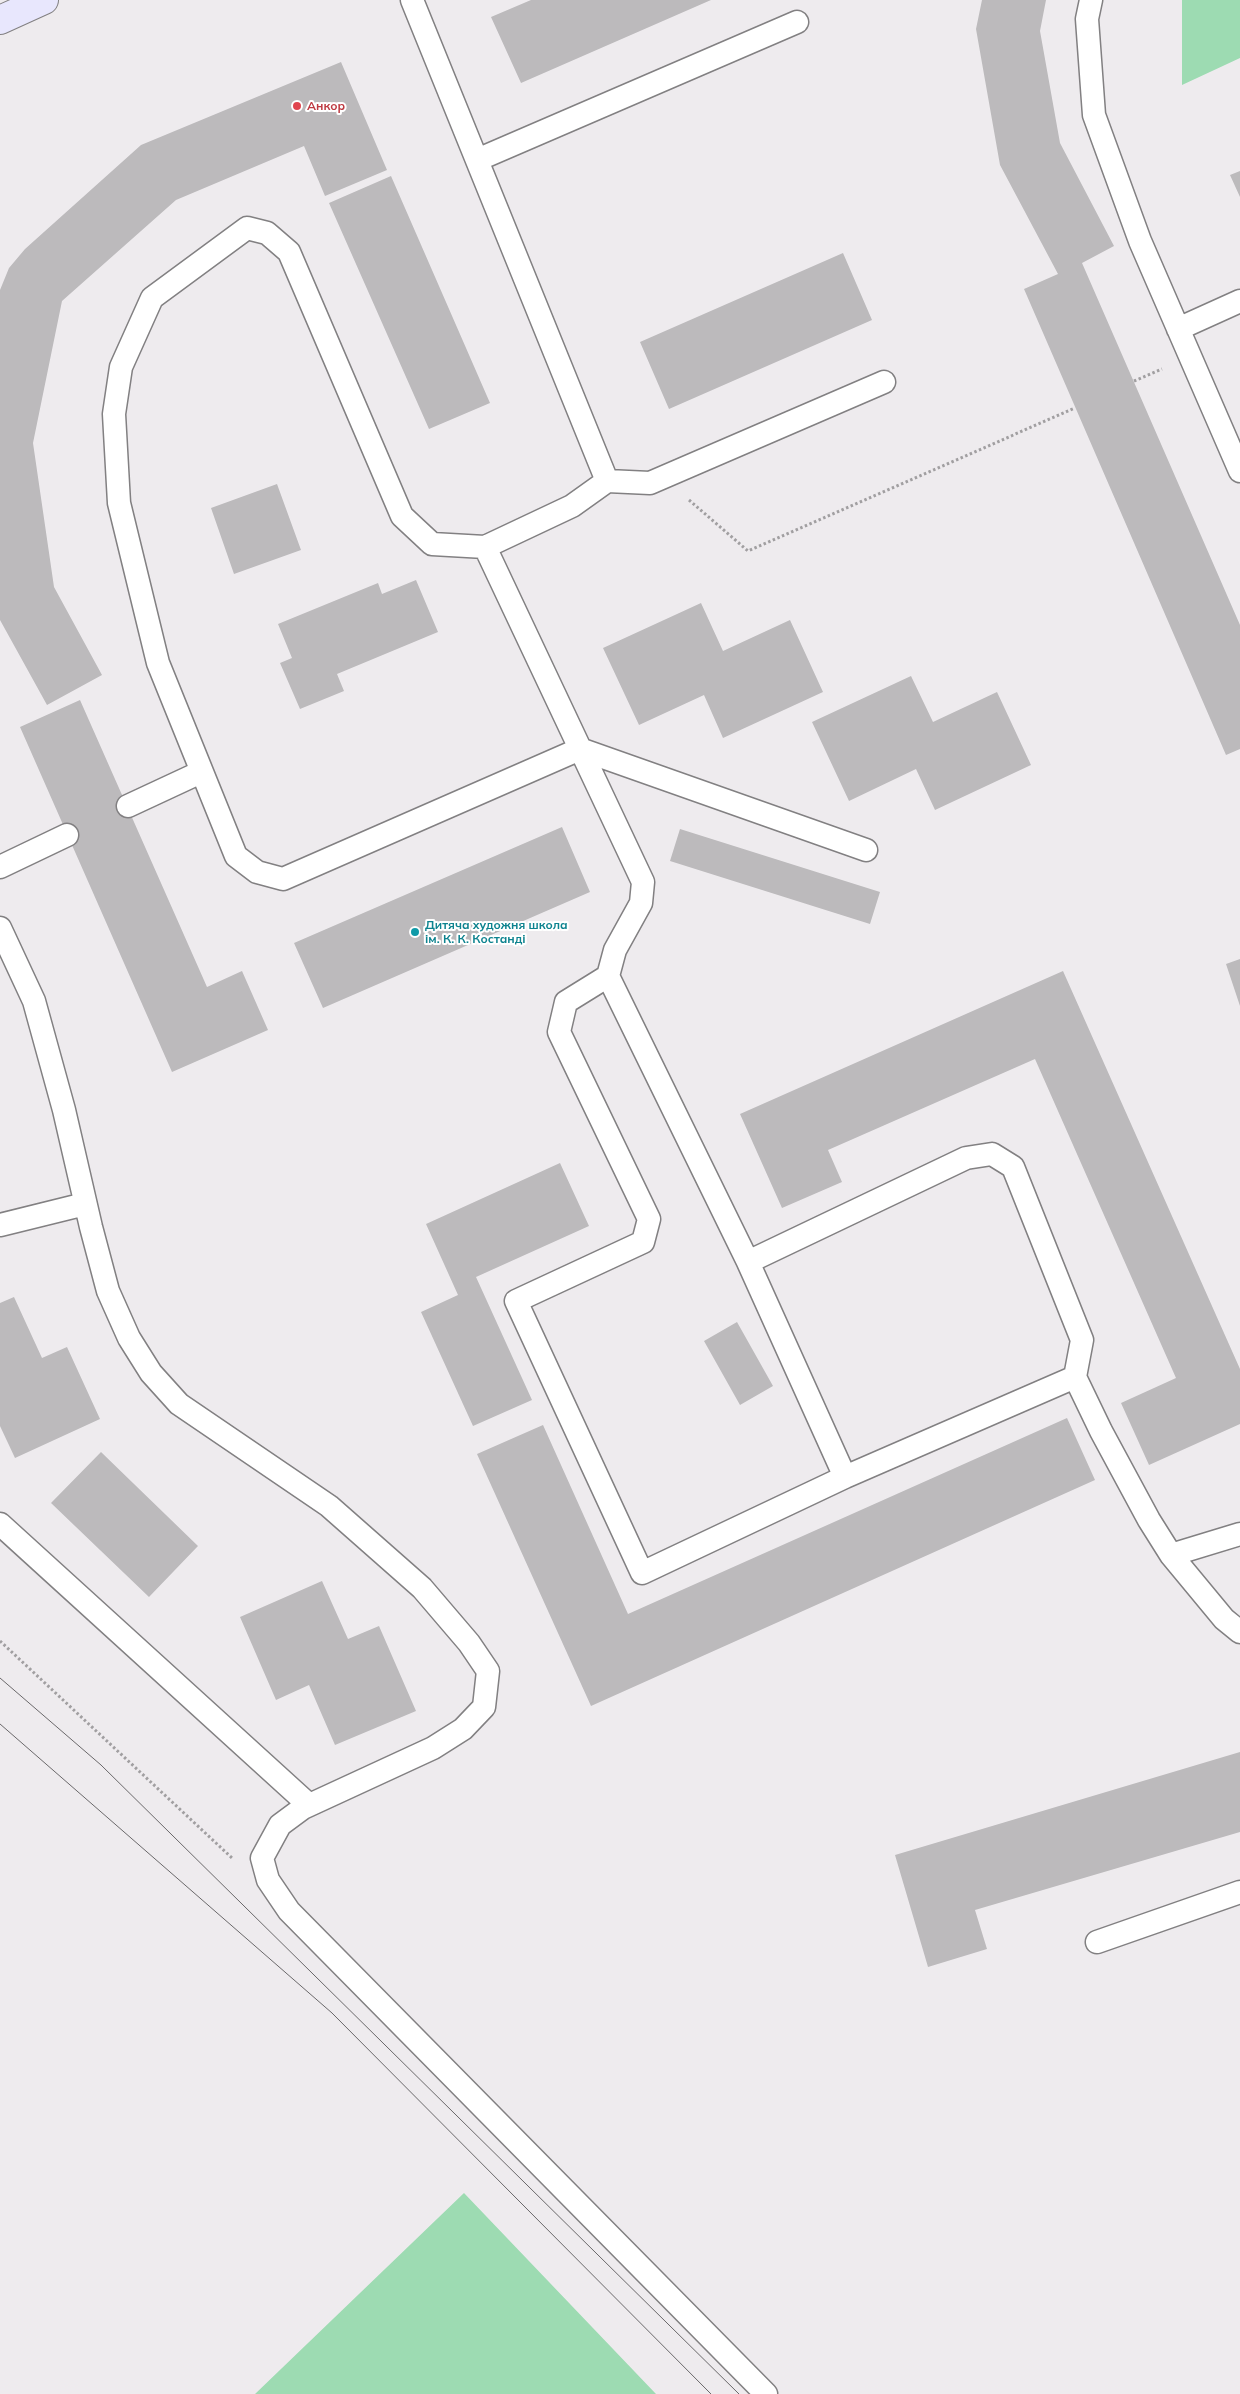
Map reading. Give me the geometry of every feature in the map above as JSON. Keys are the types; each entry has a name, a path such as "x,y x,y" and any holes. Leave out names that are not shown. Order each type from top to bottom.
{"street":[{"path":"0,20 44,0"}],"lane":[{"path":"412,0 607,481"},
{"path":"1091,0 1087,19 1094,115 1140,241 1240,471"},
{"path":"477,160 797,22"},
{"path":"866,850 580,749 283,879 257,872 236,856 158,663 119,502 114,414 121,367 152,298 247,228 267,233 289,252 402,516 432,544 485,547 572,506 607,481 650,483 884,382"},
{"path":"1178,329 1240,301"},
{"path":"485,547 643,882 641,903 615,950 608,976 748,1262 845,1477"},
{"path":"128,806 201,772"},
{"path":"0,867 68,835"},
{"path":"0,928 34,1001 64,1110 85,1204 108,1291 129,1338 151,1373 179,1404 329,1506 422,1588 469,1643 488,1671 484,1707 463,1729 433,1748 309,1805 280,1825 262,1858 268,1880 289,1911 766,2394"},
{"path":"608,976 566,1002 559,1032 649,1219 643,1242 516,1301 642,1573 845,1477 1075,1377"},
{"path":"748,1262 966,1158 992,1154 1013,1167 1082,1340 1075,1377 1101,1431 1149,1520 1171,1555 1224,1619 1240,1632"},
{"path":"0,1225 85,1204"},
{"path":"0,1524 309,1805"},
{"path":"1171,1555 1240,1534"},
{"path":"1097,1942 1240,1892"}],"path":[{"path":"663,478 748,551 1075,408"},
{"path":"0,1641 238,1864"}],"green space":[{"path":"1182,0 1240,0 1240,58 1182,85"},
{"path":"464,2193 656,2394 255,2394"}],"building":[{"path":"531,0 711,0 521,83 491,17"},
{"path":"982,0 1046,0 1040,31 1060,143 1114,246 1082,263 1240,625 1240,749 1226,755 1024,289 1058,274 1000,165 976,29"},
{"path":"341,62 387,170 325,196 304,146 176,200 62,301 33,443 54,587 102,675 47,705 0,620 0,290 9,268 25,249 141,145"},
{"path":"1240,171 1240,197 1230,175"},
{"path":"391,176 490,403 429,429 329,203"},
{"path":"843,253 872,320 669,409 640,342"},
{"path":"277,484 301,550 234,574 211,508"},
{"path":"416,580 438,632 337,674 344,691 300,709 280,663 292,658 278,624 378,583 382,594"},
{"path":"701,603 723,651 790,620 823,692 723,738 704,695 639,725 603,648"},
{"path":"911,676 933,722 997,692 1031,765 935,810 916,769 849,801 812,722"},
{"path":"80,700 207,987 242,971 268,1030 172,1072 20,727"},
{"path":"562,827 590,892 323,1008 294,943"},
{"path":"680,829 880,892 870,924 670,861"},
{"path":"1240,959 1240,1006 1226,964"},
{"path":"1063,971 1240,1369 1240,1424 1149,1465 1121,1403 1176,1378 1035,1059 828,1150 842,1182 782,1208 740,1114"},
{"path":"560,1163 589,1226 476,1277 532,1400 473,1426 421,1312 458,1295 426,1224"},
{"path":"14,1297 42,1358 67,1347 100,1419 15,1458 0,1426 0,1303"},
{"path":"737,1322 773,1386 740,1405 704,1341"},
{"path":"1067,1418 1095,1480 591,1706 477,1454 543,1425 628,1614"},
{"path":"101,1452 198,1546 149,1597 51,1503"},
{"path":"322,1581 348,1639 379,1626 416,1711 335,1745 309,1685 276,1700 240,1617"},
{"path":"1240,1752 1240,1832 975,1910 987,1949 928,1967 895,1855"}],"tram line":[{"path":"0,1678 101,1765 739,2394"},
{"path":"0,1724 332,2013 711,2394"}],"place":[{"name":"Анкор","path":"297,106"},
{"name":"Дитяча художня школа ім. К. К. Костанді","path":"415,932"}]}
